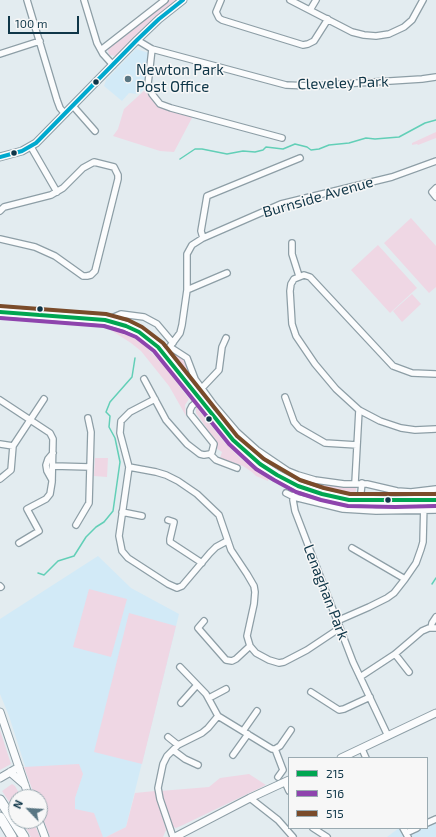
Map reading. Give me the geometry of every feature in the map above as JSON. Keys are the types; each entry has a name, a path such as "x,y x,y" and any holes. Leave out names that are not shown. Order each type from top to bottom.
{"highway":[{"path":"0,312 105,320 131,328 169,348 199,400 221,427 244,451 272,472 298,486 328,496 360,501 436,500"},
{"path":"0,800 24,837"},
{"path":"0,818 12,837"}],"street":[{"path":"27,0 57,100 60,108 65,114"},
{"path":"84,0 97,43 106,58 113,65"},
{"path":"101,50 165,0"},
{"path":"0,156 22,151 31,147 137,40 159,19 183,0"},
{"path":"221,0 216,12 222,20 303,45 314,41 328,20"},
{"path":"290,0 357,34 383,36 395,32 408,24 424,0"},
{"path":"310,10 316,0"},
{"name":"Cleveley Park","path":"137,40 152,49 295,86 326,86 436,77"},
{"path":"0,54 40,41"},
{"path":"152,49 148,84 152,94 160,104 282,138"},
{"path":"73,106 95,131"},
{"path":"31,147 57,192"},
{"path":"203,238 201,231 207,196 300,158"},
{"name":"Burnside Avenue","path":"169,348 182,325 187,290 187,254 192,245 203,238 280,204 389,177 436,161"},
{"path":"0,212 4,207 51,195 57,192 88,164 94,162 114,167 116,170 118,179 95,271 91,275 83,276 55,256 35,247 0,240"},
{"path":"432,189 436,197"},
{"path":"292,243 292,254 299,276"},
{"path":"187,290 227,273"},
{"path":"436,374 412,373 393,366 310,277 306,275 299,276 294,279 291,284 290,292 292,324 296,336 315,364 336,389 359,410 380,421 401,428 415,430 436,429"},
{"path":"120,324 126,314"},
{"path":"105,320 126,314 144,317 153,321 169,348 187,358 195,379 222,415 238,433 257,450 288,471 306,478 337,483 371,484 397,491 411,492 436,489"},
{"path":"202,388 219,370 222,348 226,338"},
{"path":"144,379 170,426 197,452 204,455 210,454"},
{"path":"285,397 294,422 299,428 325,443 357,445"},
{"path":"0,479 11,470 13,446 44,399"},
{"path":"155,399 130,412 121,422 120,433 129,467 119,536 124,555 174,588 180,588 216,547 227,541"},
{"path":"0,400 53,436 52,490 49,497 27,509 39,531 19,543"},
{"path":"199,400 192,406 190,414 214,444 210,454"},
{"path":"354,483 359,410"},
{"path":"76,525 88,502 91,432 88,418"},
{"path":"0,444 13,446"},
{"path":"52,481 46,465 53,452"},
{"path":"210,454 216,460 237,468"},
{"path":"53,466 90,467"},
{"path":"129,467 166,475 197,494 219,515 233,555 247,574 255,592 247,636 250,646 256,653 274,662 284,662 307,650 340,628"},
{"path":"360,501 362,483"},
{"name":"Lenaghan Park","path":"298,486 294,497 295,511 360,677 388,736"},
{"path":"286,493 294,497 331,506 356,510 436,510"},
{"path":"337,621 387,598 394,593 405,579 416,563 422,549 424,501"},
{"path":"122,512 142,516"},
{"path":"168,520 174,522 170,542 202,563"},
{"path":"352,548 405,579"},
{"path":"360,677 395,654 422,632 434,628 432,623 436,617"},
{"path":"204,621 198,628 226,660 232,661 236,659 250,646"},
{"path":"395,654 409,672"},
{"path":"180,667 209,698 218,716 269,748 275,749 280,746 291,730"},
{"path":"181,703 197,685"},
{"path":"209,698 226,688"},
{"path":"311,692 339,710 370,697"},
{"path":"232,755 246,733 257,711"},
{"path":"0,712 26,789"},
{"path":"343,757 436,713"},
{"path":"218,716 202,733 178,745 163,764 158,788 160,799 174,837 287,781"},
{"path":"168,737 178,745"},
{"path":"275,749 286,770 278,777"},
{"path":"362,749 366,757"},
{"path":"173,750 185,759 198,765"},
{"path":"0,778 19,767"},
{"path":"10,772 25,785"},
{"path":"250,798 278,820 293,837"},
{"path":"314,829 327,837"}],"shaded area":[{"path":"168,0 176,0 144,27 116,56 109,55 109,47"},
{"path":"136,49 149,53 145,88 138,94 129,93 122,101 104,86 106,80"},
{"path":"146,89 151,98 159,106 170,111 193,116 174,152 160,151 113,136 118,129 124,109"},
{"path":"436,132 436,138 418,145 412,145 412,143"},
{"path":"411,218 436,246 436,287 429,293 384,243"},
{"path":"378,245 417,288 390,313 351,270"},
{"path":"412,294 421,304 402,322 393,311"},
{"path":"109,329 134,338 144,345 165,367 189,399 185,405 186,416 169,386 141,351"},
{"path":"172,352 185,360 192,380 171,353"},
{"path":"196,407 225,443 241,459 269,478 268,481 256,476 243,466 220,458 222,452 216,448 215,440 196,413"},
{"path":"95,458 108,458 107,477 94,476"},
{"path":"291,475 306,480 356,488 356,491 353,493 333,490 304,481"},
{"path":"301,495 347,505 414,508 375,509 344,507 302,497"},
{"path":"98,556 131,588 179,614 126,827 106,837 50,837 47,829 48,789 32,789 9,716 0,694 0,619"},
{"path":"89,589 127,599 111,657 73,647"},
{"path":"129,613 176,626 142,764 94,752"},
{"path":"0,730 11,764 0,770"},
{"path":"79,764 83,774 75,798 75,809 94,813 103,837 50,837 47,829 48,789 32,789 24,767"},
{"path":"249,774 266,785 183,825 176,828 171,826 160,791 209,787 220,778"},
{"path":"12,784 17,789 8,789 8,800 2,791"},
{"path":"155,791 166,830 163,837 106,837 126,827 135,793"},
{"path":"436,822 436,837 404,837 421,829 428,829 428,826"},
{"path":"26,829 36,829 40,837 31,837"},
{"path":"398,829 400,829 404,837 387,837"}],"waterway":[{"path":"180,159 195,149 227,154 243,151 255,152 263,150 266,147 283,149 295,144 307,147 311,150 329,145 349,143 366,138 375,139 399,137 425,123 436,120"},
{"path":"38,573 44,575 58,561 74,556 86,537 96,527 104,522 113,511 120,462 115,438 109,427 110,416 106,412 110,402 132,377 135,358"},
{"path":"432,584 436,578"}],"transit line":[{"path":"0,157 22,151 36,143 137,40 159,19 183,0"},
{"name":"515","path":"0,306 106,314 128,320 142,327 163,343 237,436 264,459 300,480 324,488 350,494 436,494"},
{"name":"215","path":"0,312 105,320 126,326 139,332 158,347 233,440 260,464 298,486 322,494 349,500 436,500"},
{"name":"516","path":"0,318 104,326 136,337 154,351 229,444 256,469 296,492 321,500 348,506 436,506"}],"place":[{"name":"Newton Park Post Office","path":"128,79"}]}
